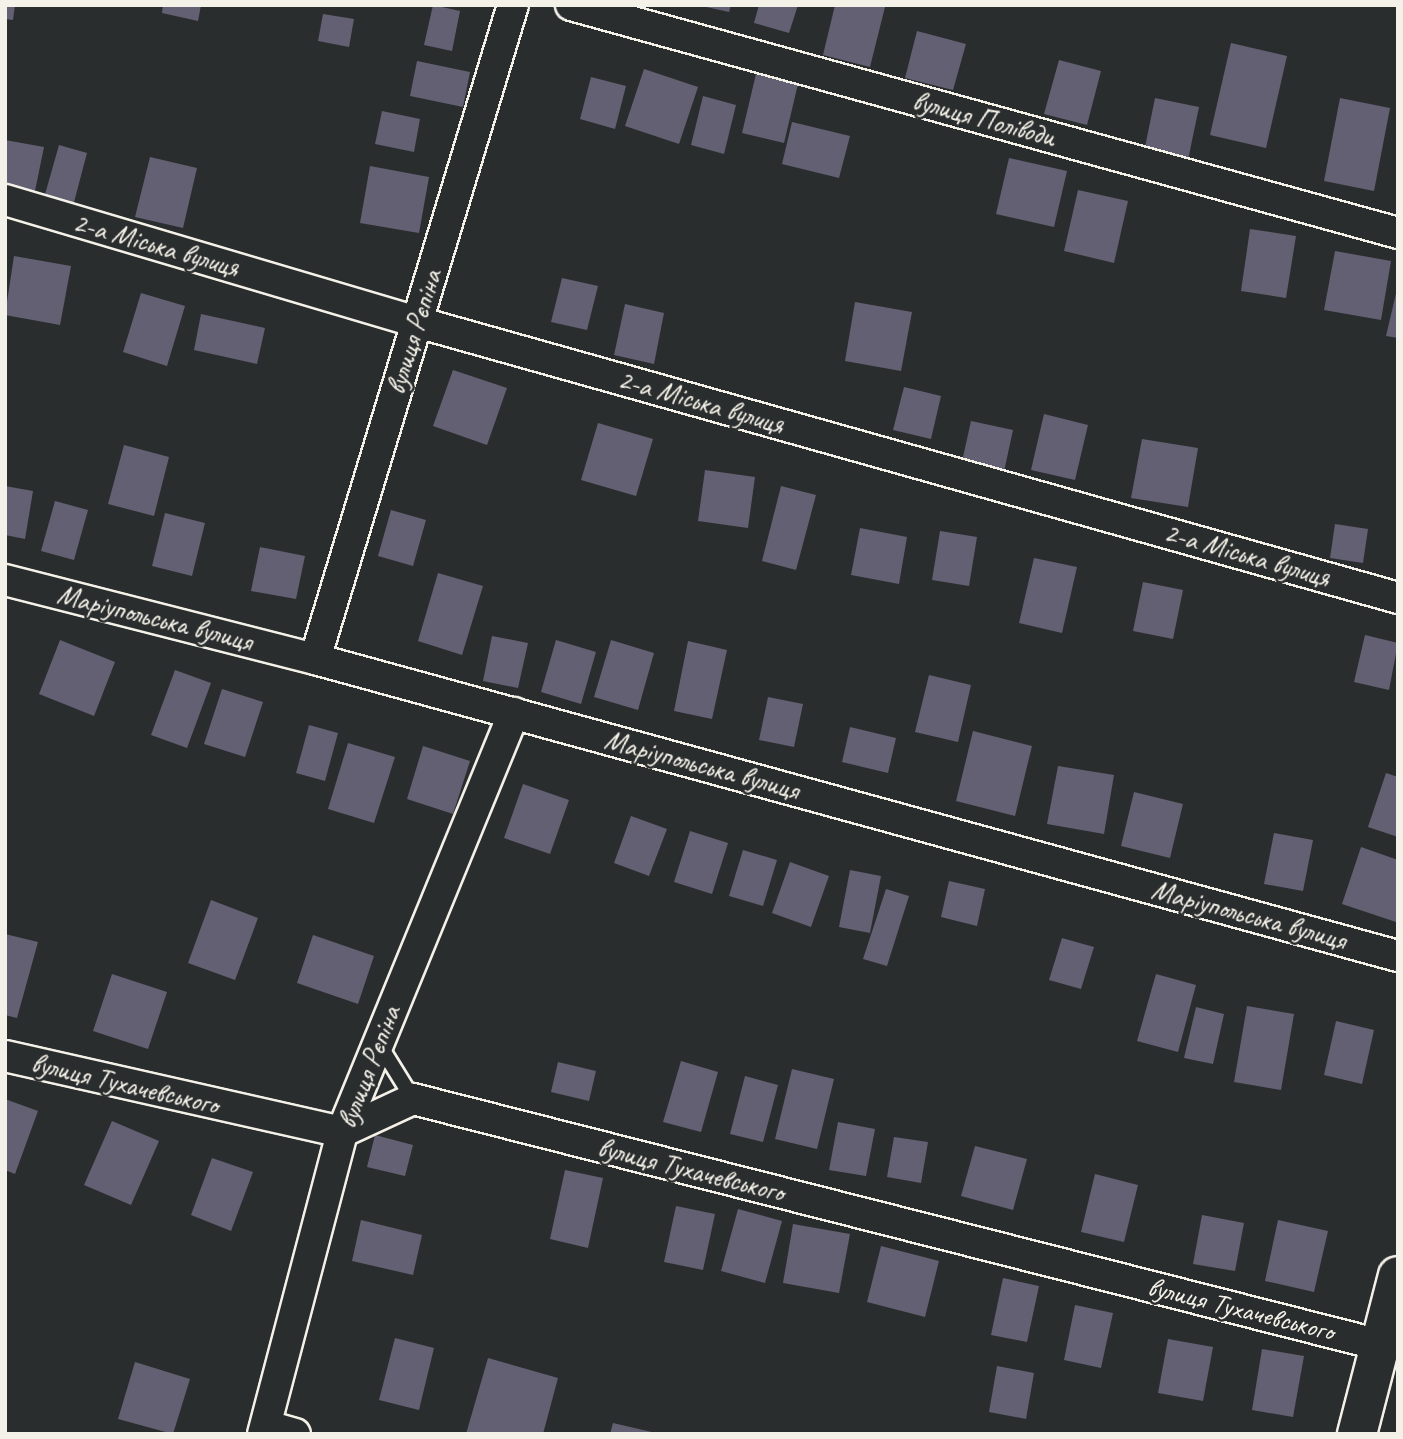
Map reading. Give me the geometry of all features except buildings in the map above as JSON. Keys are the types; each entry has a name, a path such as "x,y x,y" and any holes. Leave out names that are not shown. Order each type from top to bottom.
{"street":[{"name":"вулиця Рєпіна","path":"315,659 513,5"},
{"name":"вулиця Поліводи","path":"571,5 1398,233"},
{"name":"2-а Міська вулиця","path":"5,200 417,321 1398,598"},
{"name":"Маріупольська вулиця","path":"5,580 315,659 1398,956"},
{"name":"вулиця Рєпіна","path":"275,1431 342,1132 377,1041 514,713"},
{"name":"вулиця Тухачевського","path":"5,1056 342,1132"},
{"path":"342,1132 413,1099"},
{"name":"вулиця Тухачевського","path":"413,1099 1380,1345"},
{"path":"1357,1434 1398,1276"}],"lane":[{"path":"377,1041 413,1099"}]}
